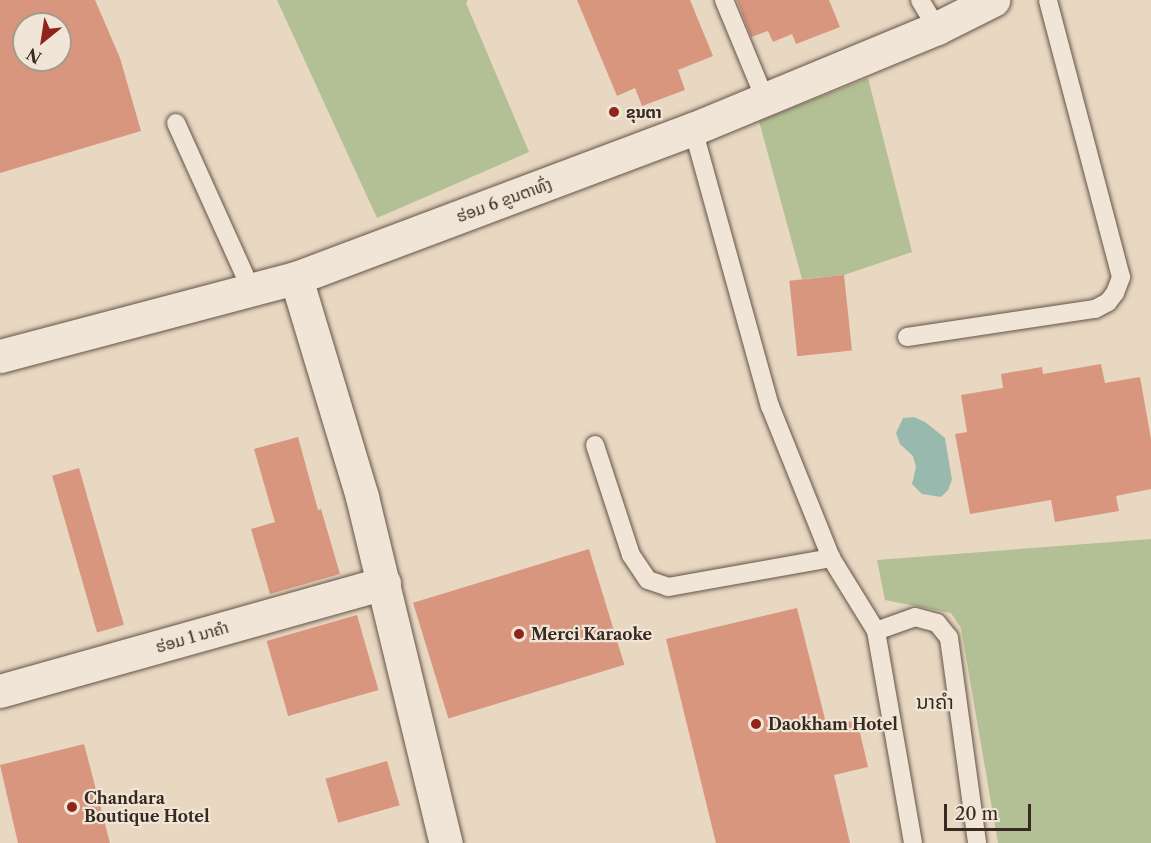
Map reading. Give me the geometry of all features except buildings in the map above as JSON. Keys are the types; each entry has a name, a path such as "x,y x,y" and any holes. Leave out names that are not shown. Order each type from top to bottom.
{"street":[{"name":"ຮ່ອມ 6 ຂູນຕາທົ່ງ","path":"0,356 296,278 693,129 937,28 993,0"},
{"path":"296,278 362,497 446,843"},
{"name":"ຮ່ອມ 1 ນາຄຳ","path":"0,691 384,583"}],"lane":[{"path":"724,0 765,99"},
{"path":"920,0 937,28"},
{"path":"908,337 1095,309 1108,302 1115,293 1121,277 1048,0"},
{"path":"176,123 251,289"},
{"path":"693,129 770,406 831,558 876,631 913,843"},
{"path":"594,445 631,555 648,580 668,587 831,558"},
{"path":"876,631 915,617 937,623 949,638 977,843"}],"green space":[{"path":"277,0 468,0 466,3 529,152 377,218"},
{"path":"868,78 912,252 844,275 802,279 759,121"},
{"path":"1151,539 1151,843 998,843 961,628 951,613 885,600 877,560"}],"water":[{"path":"914,417 925,422 945,438 952,480 948,490 941,497 922,494 912,484 916,467 913,456 900,444 896,433 903,418"}],"place":[{"name":"ຂຸນຕາ","path":"614,112"},
{"name":"Merci Karaoke","path":"519,634"},
{"name":"Daokham Hotel","path":"756,724"},
{"name":"Chandara Boutique Hotel","path":"72,807"}],"district":[{"name":"ນາຄຳ","path":"935,702"}]}
